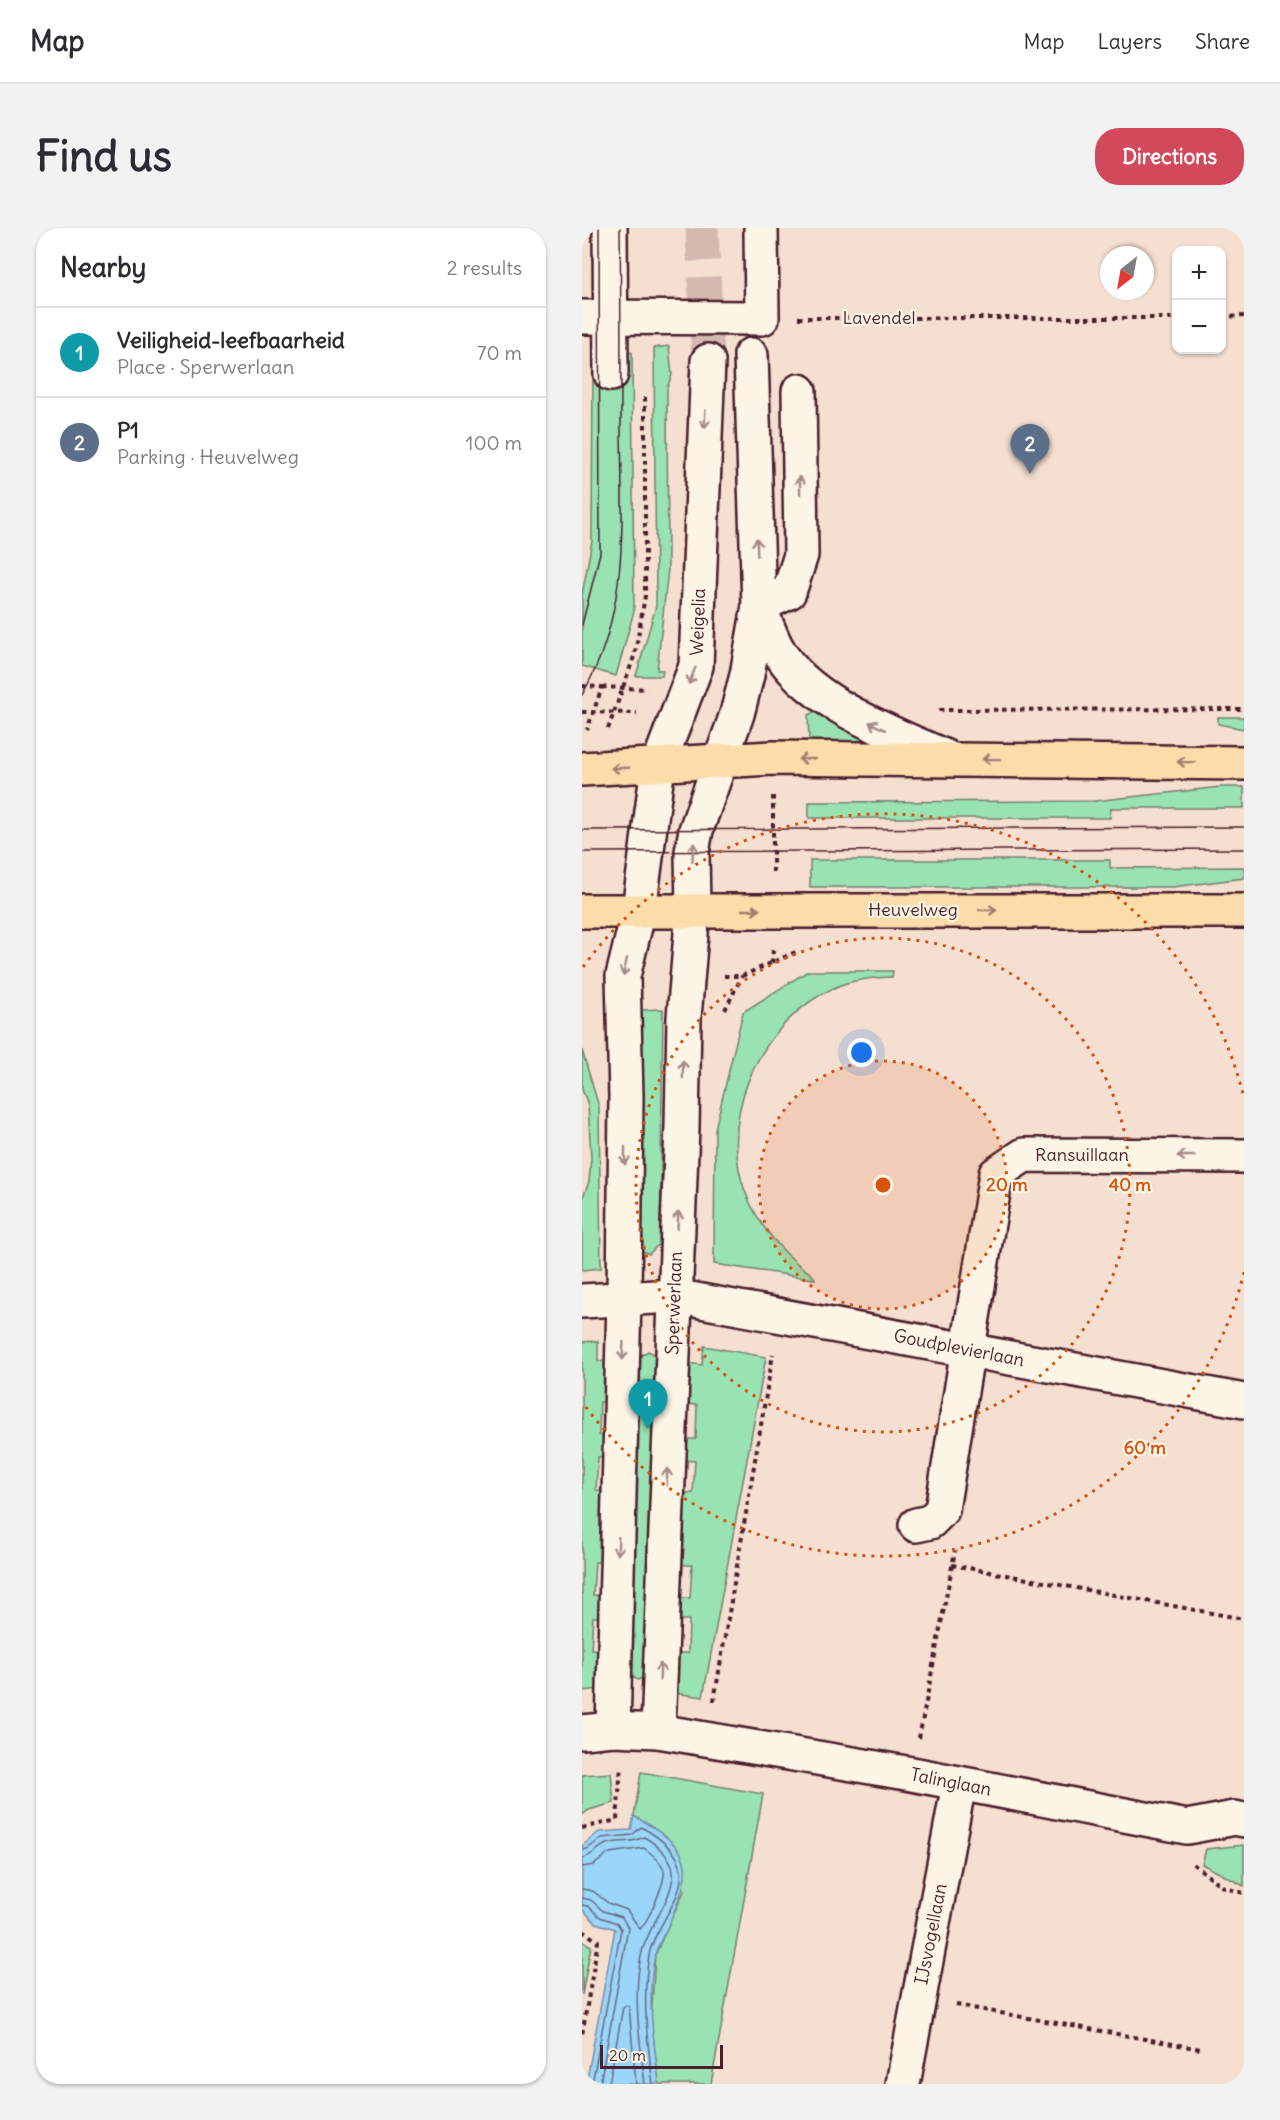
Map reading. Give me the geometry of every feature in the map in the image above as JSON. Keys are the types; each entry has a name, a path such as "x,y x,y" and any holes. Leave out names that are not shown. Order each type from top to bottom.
{"main road":[{"path":"582,769 720,763 772,758 1244,763"},
{"name":"Heuvelweg","path":"582,911 1244,912"}],"street":[{"path":"610,228 596,317 611,374"},
{"path":"596,317 762,318 761,228"},
{"path":"693,910 692,852 696,830 720,763 747,675 759,606 751,355"},
{"name":"Weigelia","path":"639,910 658,766 696,666 708,361"},
{"path":"759,606 789,592 801,555 799,391"},
{"path":"759,606 778,650 812,686 845,711 950,759"},
{"path":"597,1730 624,1299 626,1097 623,976 639,910"},
{"name":"Sperwerlaan","path":"658,1731 682,1127 684,1017 693,910"},
{"name":"Ransuillaan","path":"916,1525 930,1522 942,1510 996,1173 1024,1155 1244,1156"},
{"name":"Goudplevierlaan","path":"582,1301 674,1296 1244,1401"},
{"name":"Talinglaan","path":"597,1730 658,1731 912,1774 1187,1827 1235,1818 1244,1820"},
{"name":"IJsvogellaan","path":"903,2084 959,1784"}],"path":[{"path":"1226,317 1244,316"},
{"name":"Lavendel","path":"762,318 1172,318"},
{"path":"614,714 635,654 645,596 645,387"},
{"path":"582,686 602,687 585,735"},
{"path":"930,710 1244,709"},
{"path":"772,758 772,963"},
{"path":"707,1740 780,1315"},
{"path":"912,1774 957,1542"},
{"path":"952,1565 1244,1619"},
{"path":"582,1828 617,1820 622,1776 621,1762"},
{"path":"611,1763 633,1764"},
{"path":"1187,1827 1193,1865 1225,1888 1244,1893"},
{"path":"582,1931 598,1941 582,2035"},
{"path":"919,1998 1201,2049"}],"green space":[{"path":"669,346 672,375 667,388 668,569 657,670 663,670 662,676 636,676 656,606 654,348"},
{"path":"632,352 634,611 616,676 582,666 582,595 592,541 593,358"},
{"path":"818,710 870,738 868,741 809,741 808,715"},
{"path":"1218,717 1244,717 1244,729 1218,724"},
{"path":"1221,787 1244,787 1244,808 1111,808 1110,818 809,818 809,802 1094,801"},
{"path":"810,860 1110,860 1110,868 1244,867 1244,878 1173,887 810,887"},
{"path":"808,971 893,971 892,977 858,980 838,986 810,1002 785,1023 765,1049 750,1078 740,1109 736,1141 740,1174 751,1205 778,1245 815,1279 714,1264 715,1129 743,1012"},
{"path":"663,1009 660,1243 649,1254 640,1250 638,1010"},
{"path":"582,1050 599,1107 601,1268 582,1270 582,1199 589,1182 591,1157 588,1105 582,1089"},
{"path":"598,1341 598,1361 613,1361 612,1402 600,1402 599,1435 611,1436 610,1457 598,1457 596,1490 607,1492 606,1562 595,1562 593,1595 604,1596 604,1617 593,1617 591,1649 602,1650 601,1689 582,1691 582,1342"},
{"path":"704,1346 766,1357 703,1697 674,1693 676,1653 688,1653 689,1620 677,1620 678,1598 690,1598 692,1565 679,1565 681,1494 693,1493 695,1461 683,1460 683,1439 696,1439 697,1405 685,1404 686,1363 702,1365"},
{"path":"648,1351 661,1358 646,1677 638,1680 630,1676 637,1358"},
{"path":"641,1772 763,1794 711,2084 659,2084 651,2020 655,1955 684,1891 634,1816"},
{"path":"611,1773 614,1803 589,1810 582,1815 582,1775"},
{"path":"1244,1845 1244,1886 1202,1864 1206,1849"},
{"path":"582,1941 591,1946 582,1995"}],"water":[{"path":"634,1816 669,1839 679,1850 684,1861 683,1888 656,1952 652,1971 652,2020 659,2084 586,2084 615,1929 596,1923 582,1909 582,1846 599,1832 631,1830"}],"tunnel":[{"path":"702,228 708,361"}],"tram line":[{"path":"582,625 600,553 599,228"},
{"path":"582,695 597,664 608,632 616,599 620,565 622,532 620,228"},
{"path":"582,830 1244,827"},
{"path":"582,852 1244,849"}],"place":[{"name":"P1","path":"1030,474"},
{"name":"Veiligheid-leefbaarheid","path":"648,1429"}]}
